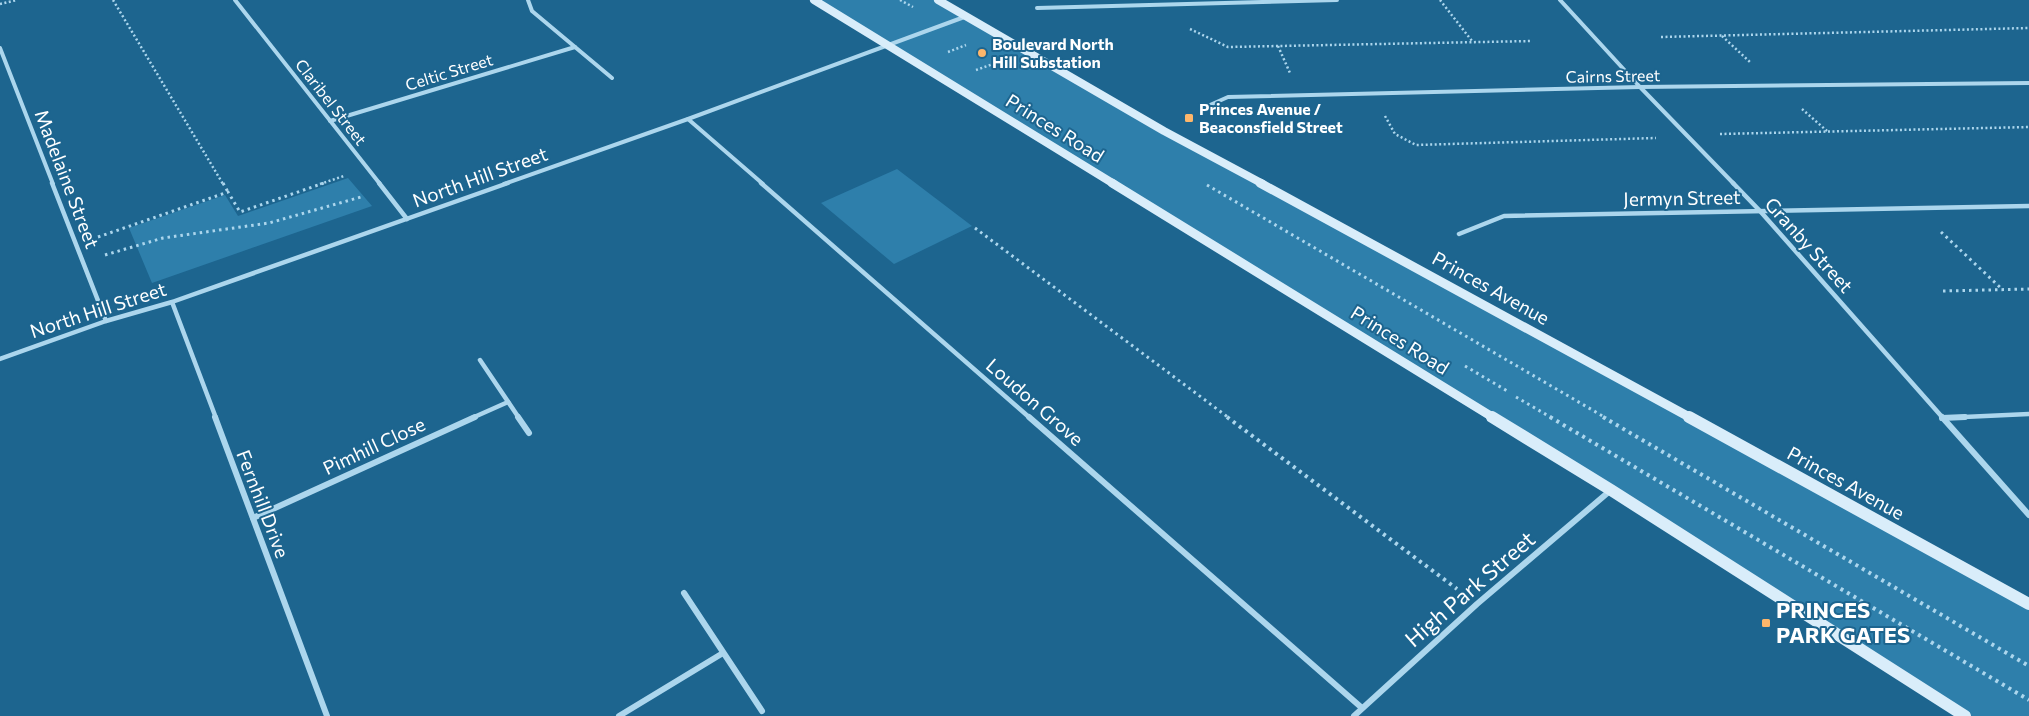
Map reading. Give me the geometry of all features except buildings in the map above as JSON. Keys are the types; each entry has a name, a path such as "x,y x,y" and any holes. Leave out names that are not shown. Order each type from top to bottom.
{"main road":[{"name":"Princes Road","path":"814,0 1611,490 1965,716"},
{"name":"Princes Avenue","path":"938,0 1164,131 1416,266 2029,604"}],"street":[{"name":"Claribel Street","path":"235,0 407,219"},
{"path":"528,0 532,11 612,78"},
{"path":"1037,8 1336,0"},
{"name":"Granby Street","path":"1560,0 1640,87 1760,211 2029,514"},
{"name":"North Hill Street","path":"0,359 106,321 172,302 407,219 688,119 967,16"},
{"name":"Celtic Street","path":"330,122 575,47"},
{"name":"Madelaine Street","path":"0,48 106,321"},
{"name":"Cairns Street","path":"1201,109 1228,97 1640,87 2029,83"},
{"name":"Loudon Grove","path":"688,119 1362,708"},
{"name":"Jermyn Street","path":"1460,234 1504,216 2029,206"},
{"name":"Fernhill Drive","path":"172,302 327,716"},
{"path":"480,360 529,433"},
{"name":"Pimhill Close","path":"252,518 508,402"},
{"path":"1942,418 2029,414"},
{"name":"High Park Street","path":"1354,716 1477,604 1611,490"},
{"path":"684,593 762,711"},
{"path":"618,716 723,653"}],"path":[{"path":"0,4 17,0"},
{"path":"113,0 240,212 367,168"},
{"path":"900,0 915,8 908,11"},
{"path":"1440,0 1472,42"},
{"path":"1182,4 1190,29 1228,47 1532,41"},
{"path":"1661,37 2029,28"},
{"path":"954,57 947,53 973,42"},
{"path":"969,66 976,70 996,62"},
{"path":"1374,94 1395,134 1416,145 2029,127"},
{"path":"1203,183 2029,666"},
{"path":"83,262 162,238 268,223 384,190"},
{"path":"76,245 228,192"},
{"path":"1917,209 2003,290"},
{"path":"975,228 1477,604"},
{"path":"1943,291 2029,289"}],"shaded area":[{"path":"814,0 938,0 1164,131 2029,604 2029,716 1965,716"},
{"path":"897,169 972,226 894,264 821,203"},
{"path":"348,178 372,206 152,283 129,228 225,195 238,216"}],"place":[{"name":"Boulevard North Hill Substation","path":"982,53"},
{"name":"Princes Avenue / Beaconsfield Street","path":"1189,118"},
{"name":"PRINCES PARK GATES","path":"1766,623"}]}
